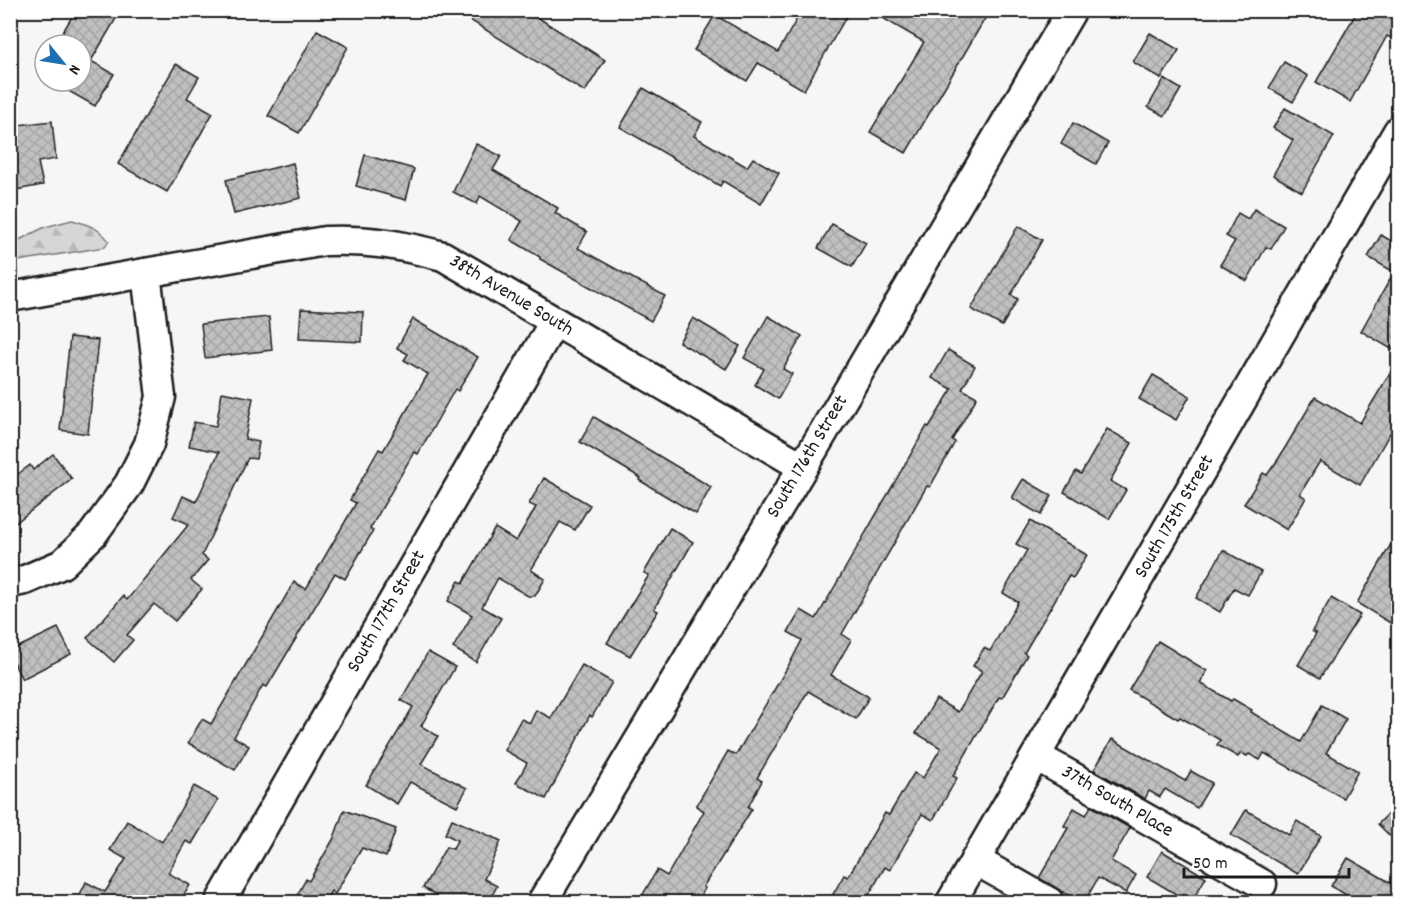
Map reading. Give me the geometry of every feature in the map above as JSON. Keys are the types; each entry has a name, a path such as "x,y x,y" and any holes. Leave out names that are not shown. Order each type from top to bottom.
{"street":[{"name":"South 176th Street","path":"542,903 803,467 1072,10"},
{"name":"South 175th Street","path":"951,903 1398,131"},
{"name":"38th Avenue South","path":"10,297 325,241 351,240 397,244 443,256 803,467"},
{"path":"10,584 62,564 93,534 129,484 149,444 161,397 146,273"},
{"name":"South 177th Street","path":"220,903 554,322"},
{"name":"37th South Place","path":"1036,756 1262,884"},
{"path":"975,860 1049,903"}],"green space":[{"path":"72,220 88,225 101,233 109,241 105,247 11,262 11,244 45,227"}],"building":[{"path":"76,10 121,10 93,58 93,33 62,33"},
{"path":"454,10 526,10 605,60 585,92"},
{"path":"802,10 850,10 804,90 758,63 747,81 694,50 715,15 778,52"},
{"path":"869,10 990,10 906,153 870,132 924,42"},
{"path":"1358,10 1398,10 1398,26 1391,38 1387,36 1350,102 1316,82"},
{"path":"317,30 348,47 299,133 268,116"},
{"path":"1150,33 1179,50 1161,79 1133,62"},
{"path":"93,62 114,74 95,106 72,93 93,93"},
{"path":"1284,62 1308,76 1293,102 1269,88"},
{"path":"176,64 199,77 187,98 213,113 167,192 118,164"},
{"path":"1164,79 1181,89 1165,116 1148,107"},
{"path":"643,88 702,122 694,136 747,167 753,158 779,173 761,204 723,181 720,186 620,127"},
{"path":"1285,108 1334,136 1302,192 1273,175 1293,140 1273,128"},
{"path":"52,121 56,159 38,162 43,185 10,191 10,126"},
{"path":"1073,123 1108,143 1096,164 1061,144"},
{"path":"476,144 501,156 493,170 558,208 555,213 587,232 578,248 665,296 651,321 540,259 511,240 522,221 480,196 477,204 453,192"},
{"path":"365,155 414,169 406,200 356,186"},
{"path":"293,163 301,198 234,214 226,180"},
{"path":"1254,209 1284,226 1271,249 1266,247 1247,281 1220,265 1235,241 1226,236 1238,213 1248,219"},
{"path":"832,224 866,243 852,267 818,248"},
{"path":"1018,226 1042,240 1011,295 1018,299 1002,326 971,309"},
{"path":"1381,235 1398,245 1398,353 1361,331 1394,272 1368,257"},
{"path":"301,309 363,312 362,342 299,339"},
{"path":"768,316 802,336 783,369 792,374 778,399 755,385 764,369 744,358"},
{"path":"269,317 272,350 205,358 201,324"},
{"path":"693,318 740,346 726,369 679,342"},
{"path":"413,319 478,357 458,391 455,389 418,454 414,452 370,529 373,531 345,579 335,573 267,687 263,685 234,737 249,746 235,770 188,743 202,719 211,724 294,582 306,589 356,503 350,500 379,449 383,451 428,374 404,360 408,354 397,348"},
{"path":"70,337 98,340 88,434 60,430"},
{"path":"948,350 975,366 962,389 977,397 952,440 955,442 930,487 927,486 842,634 851,640 831,675 869,697 856,719 808,691 757,778 762,781 748,807 752,809 703,887 705,888 697,903 638,903 657,870 667,876 704,811 696,806 728,751 736,755 790,663 802,640 788,632 801,610 816,619 927,426 929,427 952,389 932,378"},
{"path":"1398,360 1398,438 1390,433 1360,485 1320,461 1300,494 1306,498 1287,530 1244,504 1263,473 1267,475 1279,458 1315,397 1360,423"},
{"path":"1153,375 1190,396 1176,420 1139,399"},
{"path":"222,392 253,398 245,439 259,442 256,459 248,458 202,555 208,560 191,580 202,589 175,621 154,604 127,635 133,640 114,662 87,638 123,596 127,600 189,524 173,517 183,496 196,502 219,452 189,446 194,422 216,426"},
{"path":"594,417 711,487 696,514 580,442"},
{"path":"1107,429 1132,443 1110,481 1126,490 1109,519 1064,492 1076,471 1081,474"},
{"path":"53,454 72,479 10,527 10,480 30,465 33,470"},
{"path":"544,478 590,505 575,530 560,522 531,570 545,579 535,596 528,596 498,578 482,607 501,618 476,662 453,648 472,615 448,601 459,581 463,583 495,528 516,541 536,507 529,504"},
{"path":"1023,479 1052,496 1041,515 1012,498"},
{"path":"1030,521 1087,555 1073,578 1069,576 1024,653 1027,655 1002,698 999,697 953,776 957,778 933,820 922,814 890,870 885,867 864,903 828,903 844,875 848,877 885,813 889,815 914,773 923,778 941,748 916,733 936,699 958,712 982,671 973,666 984,648 990,651 1018,602 1003,593 1027,550 1016,544"},
{"path":"670,528 693,542 654,609 658,611 630,656 607,643 649,575 644,573"},
{"path":"1398,532 1398,613 1392,624 1357,603"},
{"path":"1223,550 1261,572 1248,595 1234,588 1220,612 1196,598"},
{"path":"1331,598 1360,615 1320,678 1298,665 1316,634 1312,631"},
{"path":"58,628 71,654 22,679 10,656 10,651"},
{"path":"1158,641 1207,671 1200,683 1252,710 1251,712 1301,742 1322,705 1346,719 1326,753 1358,771 1343,798 1264,753 1260,760 1249,754 1247,756 1241,753 1238,757 1217,745 1220,740 1180,717 1178,719 1129,690"},
{"path":"428,652 455,667 421,726 438,736 421,764 467,788 457,806 410,782 397,804 366,785 413,707 401,700"},
{"path":"582,665 612,682 592,717 590,715 546,799 516,783 527,763 504,750 521,719 530,723 536,710 551,718"},
{"path":"1112,739 1185,781 1191,771 1212,783 1197,808 1165,789 1160,797 1149,791 1145,799 1094,770"},
{"path":"194,786 218,800 192,844 186,841 168,873 190,885 179,903 76,903 86,882 105,892 126,859 110,850 127,821 162,842"},
{"path":"1398,804 1398,844 1378,824"},
{"path":"1091,806 1130,828 1111,861 1136,875 1126,893 1098,878 1082,903 1039,878 1068,828 1064,826 1074,808 1086,815"},
{"path":"344,810 396,829 386,857 362,848 335,894 331,891 325,903 293,903 306,879 309,881 334,838"},
{"path":"1246,810 1289,835 1297,821 1321,836 1298,874 1231,835"},
{"path":"452,819 501,841 484,879 497,886 488,903 429,903 434,894 423,888 446,847 453,849 457,840 445,834"},
{"path":"1162,851 1206,877 1191,903 1147,877"},
{"path":"1348,858 1398,887 1398,903 1360,903 1331,886"}]}
